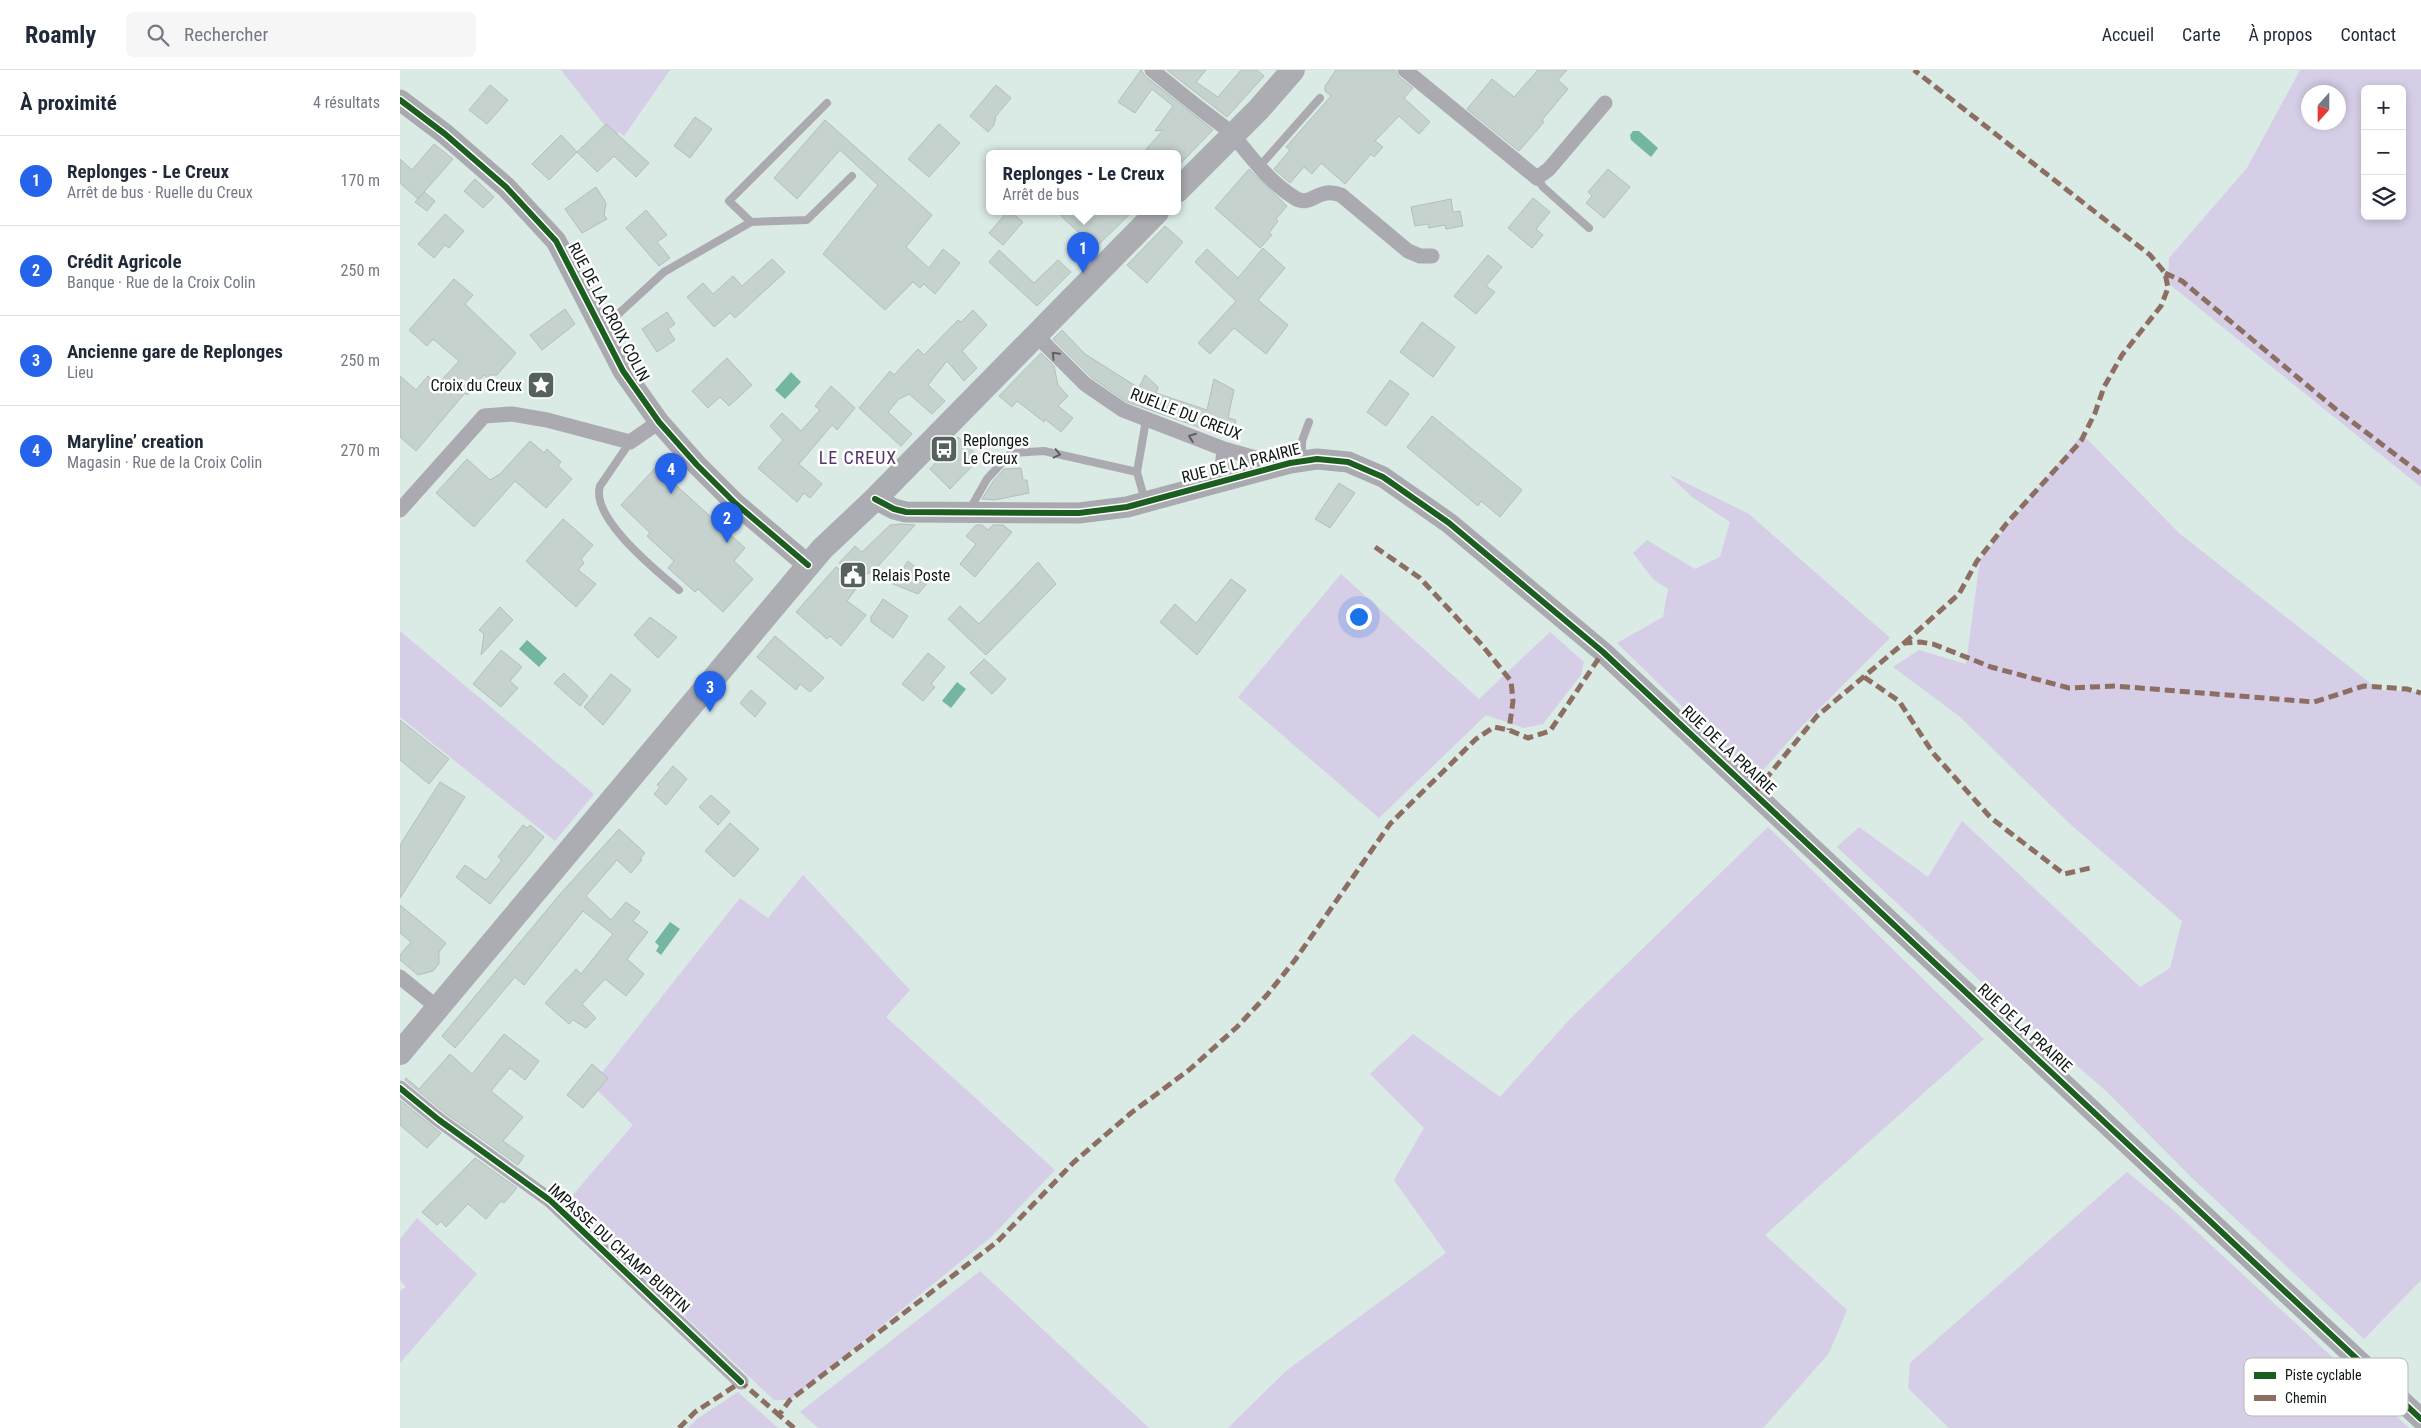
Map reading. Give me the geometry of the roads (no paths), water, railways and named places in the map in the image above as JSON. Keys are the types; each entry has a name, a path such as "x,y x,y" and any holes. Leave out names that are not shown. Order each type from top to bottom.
{"main road":[{"path":"1181,188 1259,109 1293,70"},
{"path":"400,1053 711,684 808,565 1154,215"}],"street":[{"path":"1152,70 1232,135 1259,168 1294,197 1303,201 1311,200 1322,193 1332,192 1341,195 1408,251 1420,256 1432,256"},
{"path":"1405,70 1537,178 1549,169 1605,102"},
{"name":"RUE DE LA CROIX COLIN","path":"400,100 506,187 556,241 627,378 659,422 735,503 808,565"},
{"name":"RUELLE DU CREUX","path":"1036,335 1085,384 1123,410 1224,449 1263,460 1296,462"},
{"path":"400,510 484,416 512,414 547,420 630,442 659,422"},
{"path":"1221,481 1224,449"},
{"name":"RUE DE LA PRAIRIE","path":"875,499 894,509 906,512 1079,512 1127,507 1296,462 1325,459 1348,462 1366,468 1403,489 1449,523 1603,652 2356,1358"},
{"path":"400,977 438,1008"},
{"name":"IMPASSE DU CHAMP BURTIN","path":"400,1088 439,1120 551,1202 741,1382"},
{"name":"RUE DE LA PRAIRIE","path":"2408,1407 2421,1419"}],"lane":[{"path":"1259,168 1320,98"},
{"path":"751,222 729,201 827,103"},
{"path":"601,330 664,272 751,222 807,220 852,176"},
{"path":"1537,178 1543,187 1589,228"},
{"path":"1145,502 1137,472 1146,420"},
{"path":"1296,462 1309,422"},
{"path":"630,442 600,486 598,494 603,508 628,543 680,590"},
{"path":"969,511 987,479 1011,453 1044,451 1137,472"}],"place":[{"name":"Replonges - Le Creux","path":"1083,273"},
{"name":"Croix du Creux","path":"541,385"},
{"name":"Replonges Le Creux","path":"944,449"},
{"name":"Maryline’ creation","path":"671,494"},
{"name":"Crédit Agricole","path":"727,543"},
{"name":"Relais Poste","path":"853,575"},
{"name":"Ancienne gare de Replonges","path":"710,712"}],"district":[{"name":"LE CREUX","path":"858,457"}]}
